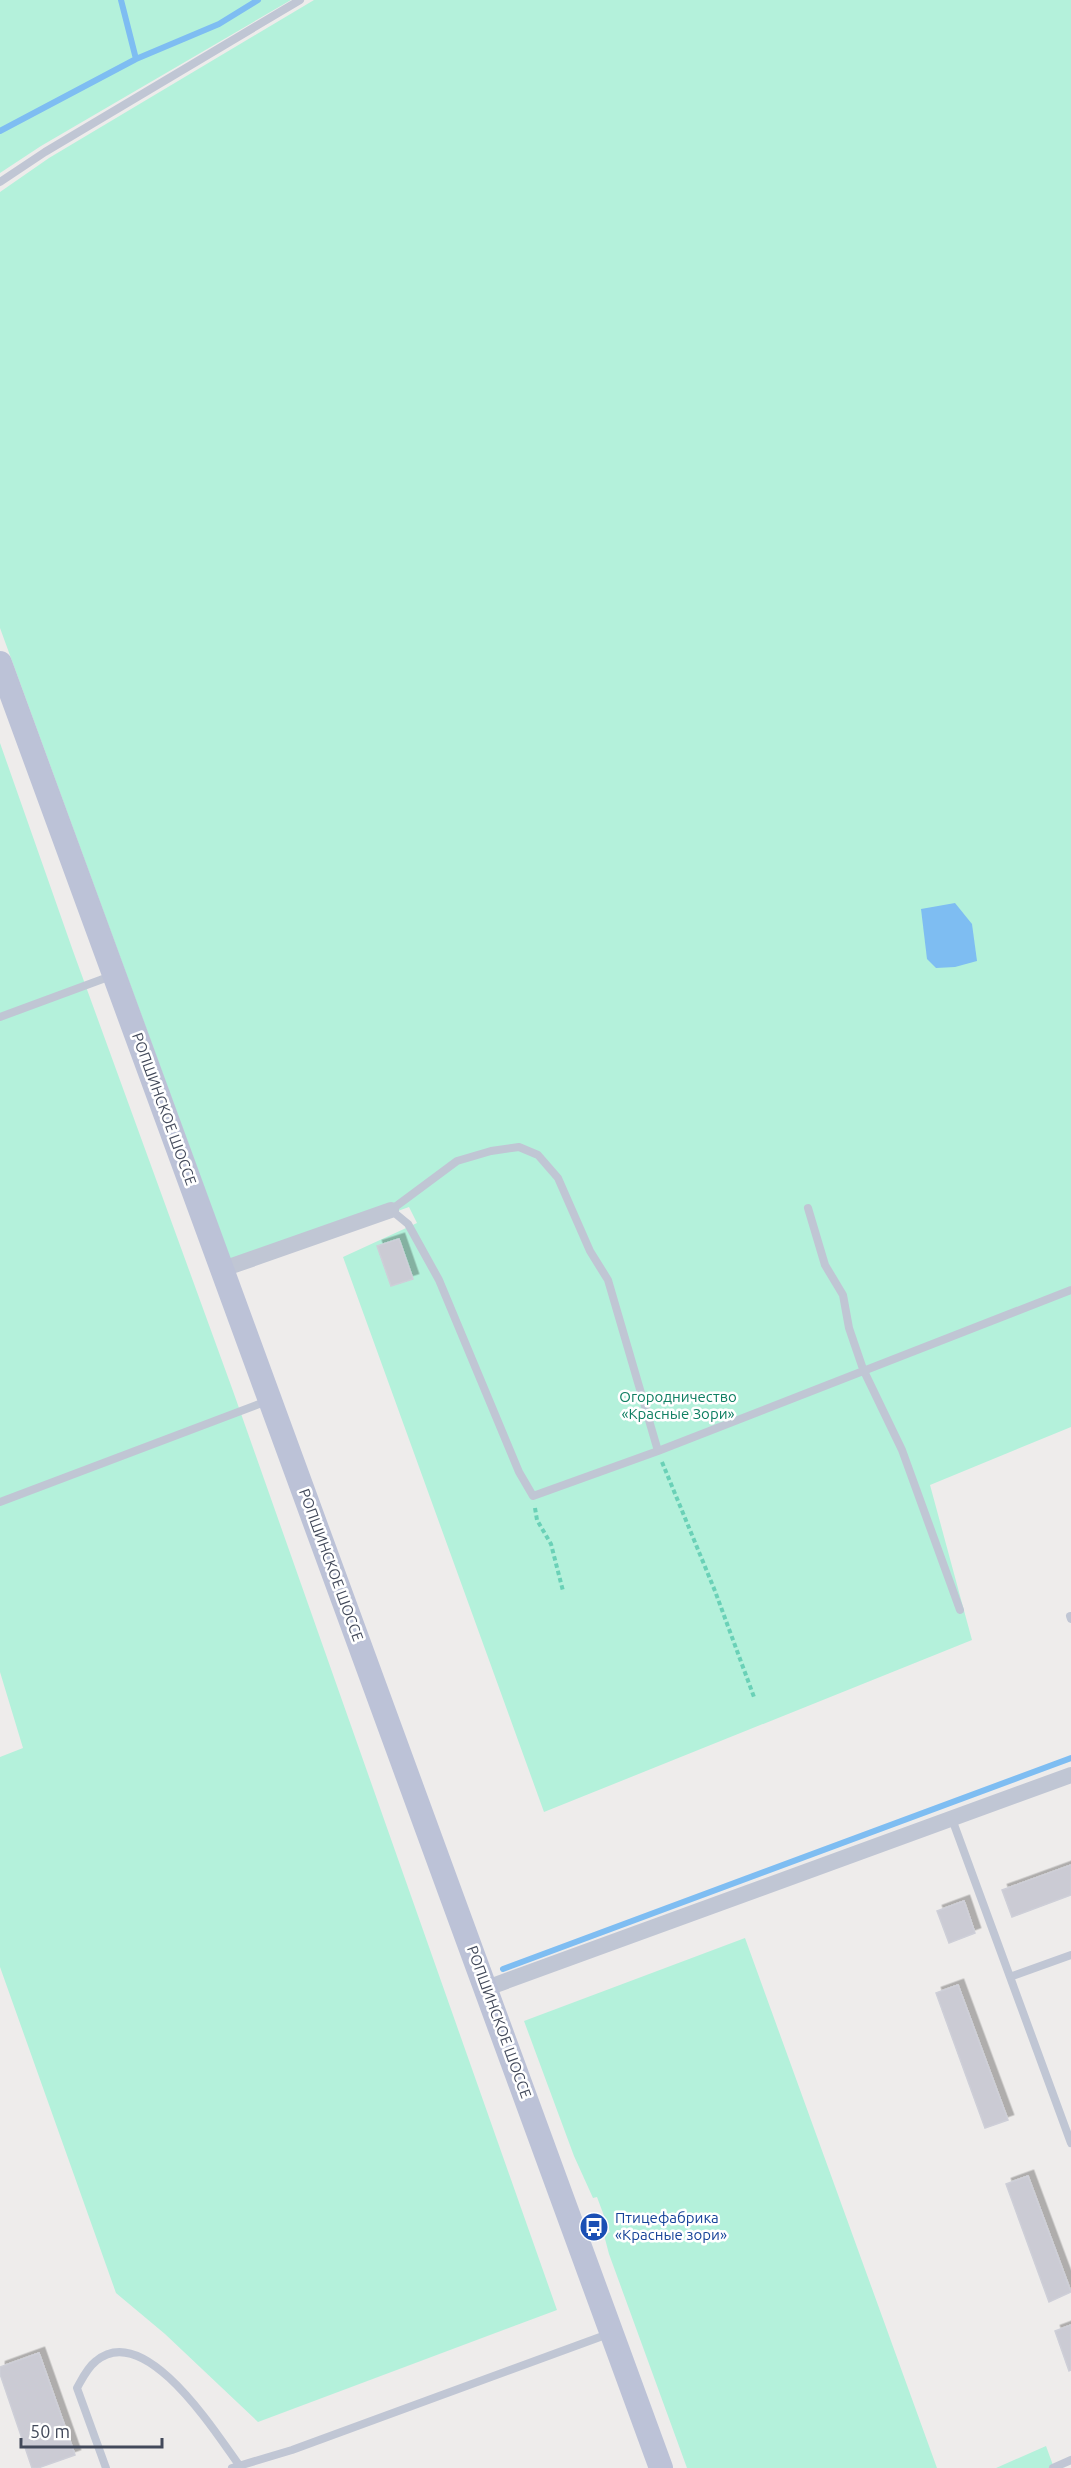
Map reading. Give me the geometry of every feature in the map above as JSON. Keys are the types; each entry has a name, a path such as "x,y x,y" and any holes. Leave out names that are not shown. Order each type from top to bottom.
{"main road":[{"name":"РОПШИНСКОЕ ШОССЕ","path":"0,663 661,2468"}],"street":[{"path":"223,1269 391,1209"},
{"path":"487,1988 1071,1775"}],"lane":[{"path":"0,182 45,152 300,0"},
{"path":"0,1017 114,974"},
{"path":"658,1450 608,1280 590,1251 558,1178 538,1155 519,1147 491,1151 457,1161 391,1209 408,1224 439,1280 519,1472 533,1496 658,1450 1071,1290"},
{"path":"808,1208 825,1265 843,1295 849,1328 863,1369 902,1450 960,1610"},
{"path":"0,1502 271,1400"},
{"path":"952,1819 1071,2143"},
{"path":"1010,1977 1071,1955"},
{"path":"106,2468 77,2388 85,2373 96,2361 111,2353 126,2352 145,2358 174,2381 236,2467 292,2450 611,2333"},
{"path":"1053,2468 1071,2460"}],"path":[{"path":"658,1450 715,1591 754,1697"},
{"path":"533,1496 537,1520 551,1544 563,1591"}],"green space":[{"path":"0,0 291,0 41,146 0,173"},
{"name":"Огородничество «Красные Зори»","path":"314,0 1071,0 1071,1427 930,1485 972,1640 544,1812 343,1257 417,1223 409,1207 234,1269 0,628 0,192 49,158"},
{"path":"0,743 233,1391 557,2310 258,2422 165,2334 116,2293 0,1967 0,1757 23,1748 0,1672"},
{"path":"745,1938 937,2468 687,2468 609,2254 604,2235 610,2232 597,2197 593,2198 574,2156 524,2021"},
{"path":"1046,2446 1054,2468 996,2468"}],"water":[{"path":"955,903 972,924 977,961 955,967 936,968 927,959 921,909"}],"building":[{"path":"399,1239 413,1279 391,1286 377,1246"},
{"path":"1071,1865 1071,1895 1012,1917 1002,1890"},
{"path":"964,1901 975,1933 949,1943 937,1911"},
{"path":"958,1985 1008,2120 985,2128 936,1993"},
{"path":"1028,2176 1071,2292 1049,2302 1006,2184"},
{"path":"1071,2325 1071,2370 1069,2371 1055,2331"},
{"path":"39,2353 75,2455 32,2468 0,2374 0,2367"}],"waterway":[{"path":"121,0 136,59"},
{"path":"0,131 136,59 219,24 258,0"},
{"path":"503,1969 1071,1758"}],"place":[{"name":"Птицефабрика «Красные зори»","path":"594,2227"}]}
